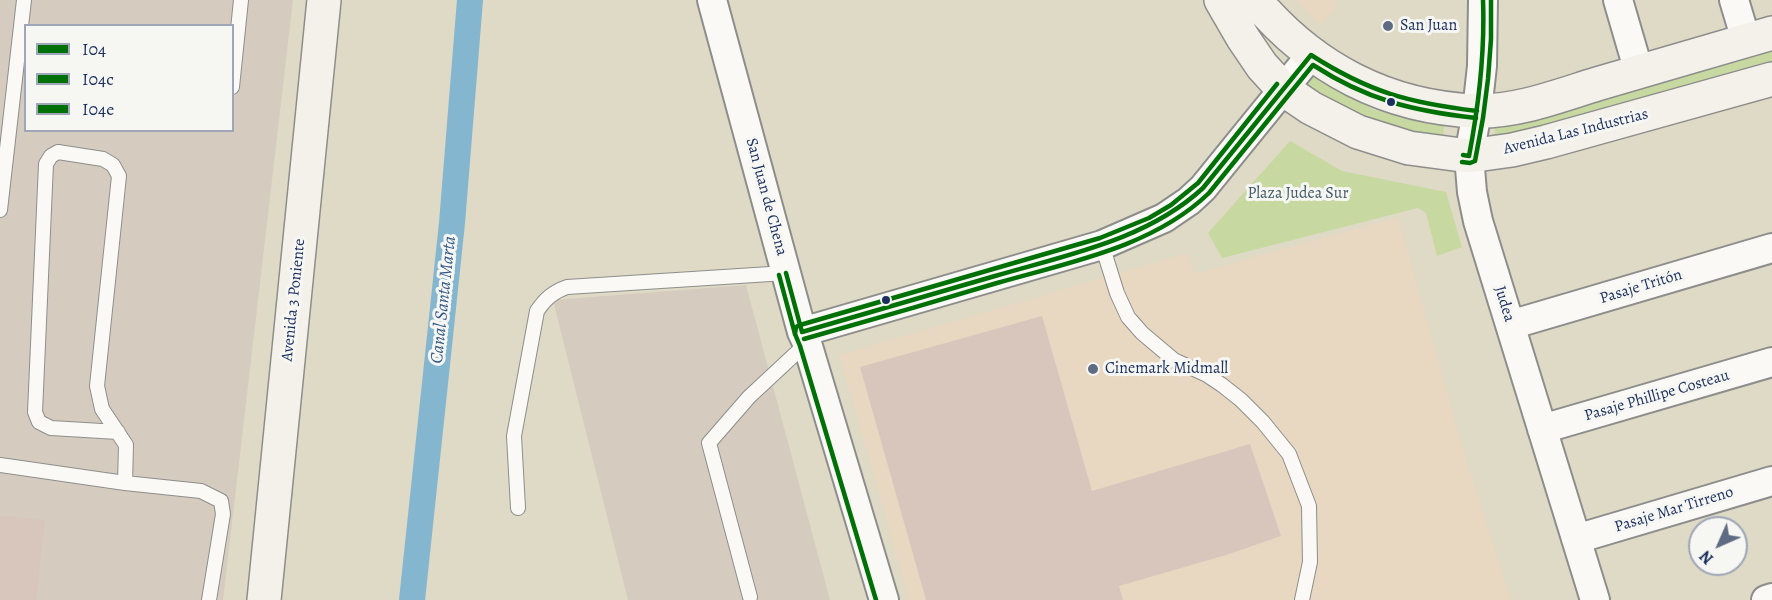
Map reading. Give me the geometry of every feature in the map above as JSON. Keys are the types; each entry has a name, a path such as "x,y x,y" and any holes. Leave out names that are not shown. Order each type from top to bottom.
{"street":[{"name":"Avenida 3 Poniente","path":"264,600 324,0"},
{"name":"San Juan de Chena","path":"712,0 786,273 884,600"},
{"name":"Avenida Las Industrias","path":"1221,0 1262,66 1283,89 1311,108 1358,132 1409,148 1469,156 1512,150 1772,79"},
{"path":"1255,0 1311,55 1353,81 1396,98 1416,103 1477,111 1527,105 1759,37 1734,0"},
{"name":"Judea","path":"1484,0 1484,39 1477,111 1469,156 1474,207 1594,600"},
{"path":"1618,0 1639,72"},
{"path":"805,337 1102,245 1152,225 1189,201 1203,188 1311,55"},
{"name":"Pasaje Tritón","path":"1510,326 1772,248"},
{"name":"Pasaje Phillipe Costeau","path":"1542,429 1772,362"},
{"name":"Pasaje Mar Tirreno","path":"1576,539 1772,481"},
{"path":"1766,600 1772,598"}],"lane":[{"path":"0,210 19,96 24,0"},
{"path":"234,68 241,0"},
{"path":"118,432 51,428 39,422 35,412 46,164 51,156 58,153 103,159 112,165 119,176 97,386 102,409 118,432 126,445 125,483"},
{"path":"1102,245 1117,293 1128,317 1142,333 1174,360 1207,375 1232,392 1275,434 1289,454 1309,506 1310,562 1302,600"},
{"path":"518,508 514,436 537,311 544,300 556,291 567,287 786,273"},
{"path":"750,597 709,443 805,337"},
{"path":"0,465 125,483 201,491 221,501 224,514 209,600"}],"shaded area":[{"path":"0,0 293,0 223,600 0,600"},
{"path":"1295,0 1337,0 1336,8 1320,25"},
{"path":"1398,217 1464,453 1511,600 909,600 839,355 1187,253 1194,274"},
{"path":"746,285 830,600 628,600 553,300"}],"green space":[{"path":"1772,47 1772,71 1492,145 1496,126"},
{"path":"1312,75 1374,110 1444,124 1443,140 1369,127 1302,91"},
{"name":"Plaza Judea Sur","path":"1290,141 1342,171 1446,192 1462,247 1437,256 1426,213 1418,208 1222,258 1208,233"}],"building":[{"path":"1042,316 1092,491 1250,444 1281,536 1226,555 1119,586 1123,600 926,600 860,367"},
{"path":"0,515 45,520 36,600 0,600"}],"waterway":[{"name":"Canal Santa Marta","path":"412,600 452,223 470,0"}],"transit line":[{"name":"I04","path":"1463,155 1469,156 1478,98 1482,59 1483,0"},
{"name":"I04c","path":"1462,162 1475,161 1483,118 1491,39 1491,0"},
{"name":"I04","path":"802,332 1077,253 1105,244 1157,221 1181,206 1203,188 1311,55 1352,78 1390,94 1410,100 1477,111"},
{"name":"I04c","path":"804,339 1081,260 1137,240 1163,227 1187,212 1209,193 1313,65 1352,87 1391,102 1432,112 1476,118"},
{"name":"I04e","path":"876,600 795,334 796,327 1100,238 1149,218 1171,205 1198,183 1277,84"},
{"name":"I04","path":"786,273 802,332"},
{"name":"I04c","path":"779,275 795,334"}],"place":[{"name":"San Juan","path":"1388,26"},
{"name":"Cinemark Midmall","path":"1093,369"}]}
